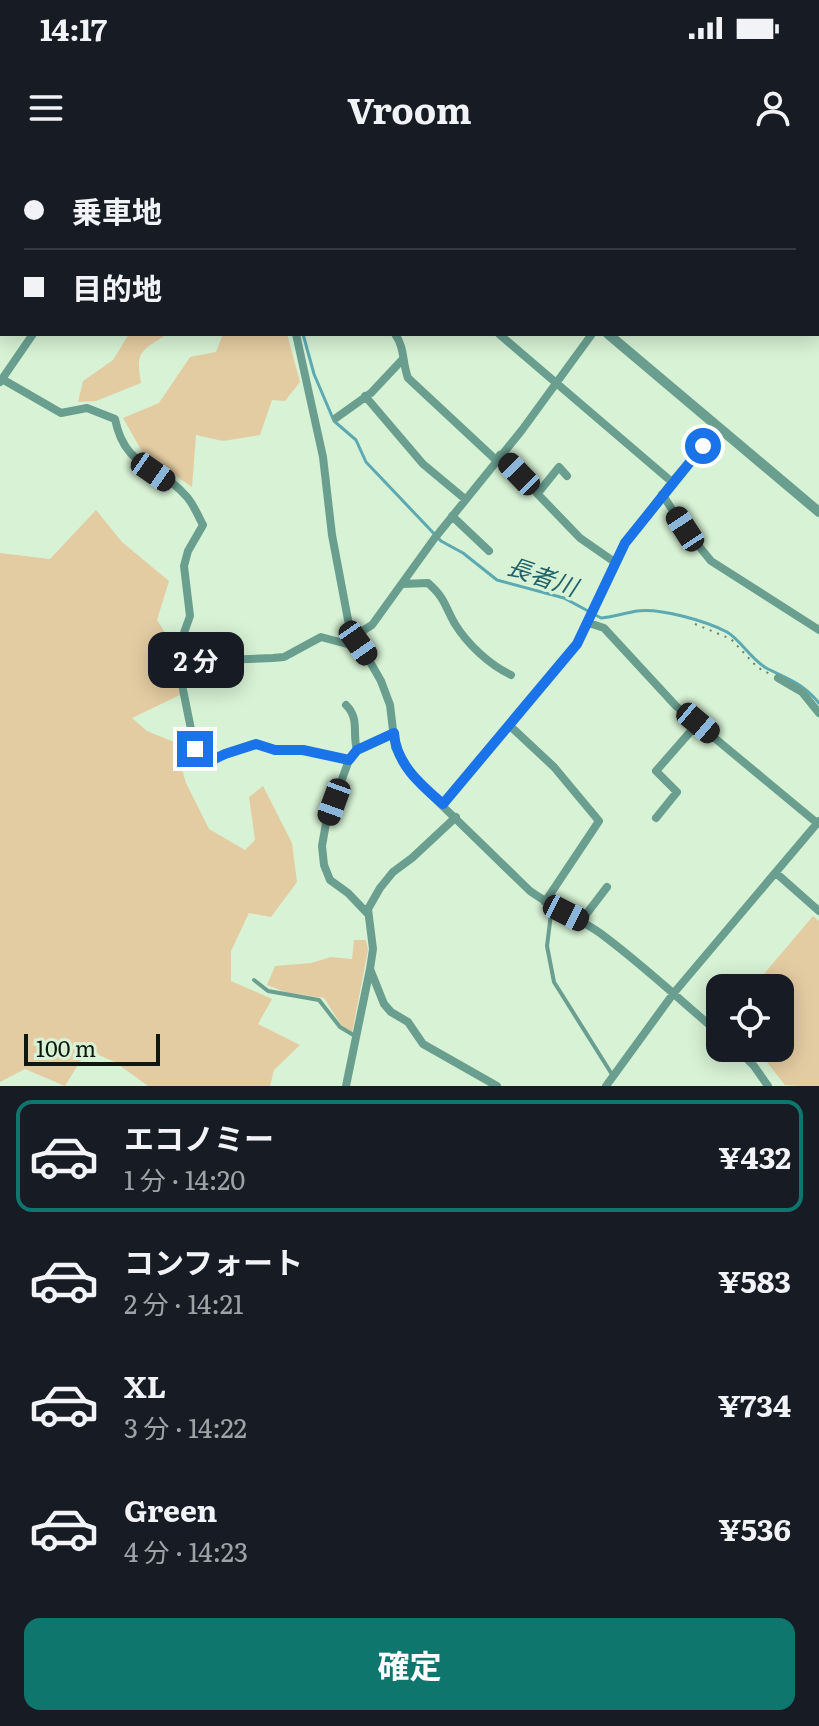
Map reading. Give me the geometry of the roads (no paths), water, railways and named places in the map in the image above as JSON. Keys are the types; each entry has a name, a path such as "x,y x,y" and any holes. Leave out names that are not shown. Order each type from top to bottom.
{"street":[{"path":"32,336 1,381 61,413 87,408 115,419 124,448 186,496 203,525 188,551 184,566 190,616 176,655 195,749 201,761 208,762 256,744 275,750 303,750 349,760"},
{"path":"296,336 323,457 349,625 381,681 390,705 395,747 403,762 423,787 548,904 581,921 619,948 706,1022"},
{"path":"396,336 402,344 402,360 408,378 538,493 580,538 616,563"},
{"path":"501,336 672,482"},
{"path":"176,655 197,661 273,658 284,657 312,639 321,637 347,644 356,640 372,625 436,536 522,430 590,336"},
{"path":"610,336 819,512"},
{"path":"336,418 365,396 402,360"},
{"path":"365,396 423,464 465,499"},
{"path":"443,804 577,644 636,527 719,428"},
{"path":"538,493 559,467 567,476"},
{"path":"662,494 711,561 819,630"},
{"path":"452,516 489,551"},
{"path":"402,584 428,583 443,596 456,626 494,666 511,675"},
{"path":"591,618 604,628 676,706 818,822 673,994 606,1086"},
{"path":"778,678 802,692 819,713"},
{"path":"346,705 354,713 353,737 357,750"},
{"path":"656,818 677,792 656,771 698,723"},
{"path":"509,725 554,767 599,821 548,904"},
{"path":"369,915 330,880 324,865 322,846 326,823 349,760 357,750 394,733"},
{"path":"346,1086 373,949 368,909 393,872 456,817"},
{"path":"776,873 819,911"},
{"path":"581,921 607,887"},
{"path":"370,969 384,1004 408,1022 423,1044 497,1086"},
{"path":"750,1062 768,1086"}],"lane":[{"path":"548,904 547,946 554,982 613,1076"},
{"path":"254,980 268,991 319,1000 340,1027 355,1036"}],"waterway":[{"name":"長者川","path":"304,336 314,374 334,421 356,440 366,462 441,541 463,553 497,580 564,598 601,618 637,611 658,611 718,628 732,636 762,665 801,686 819,703"}]}
